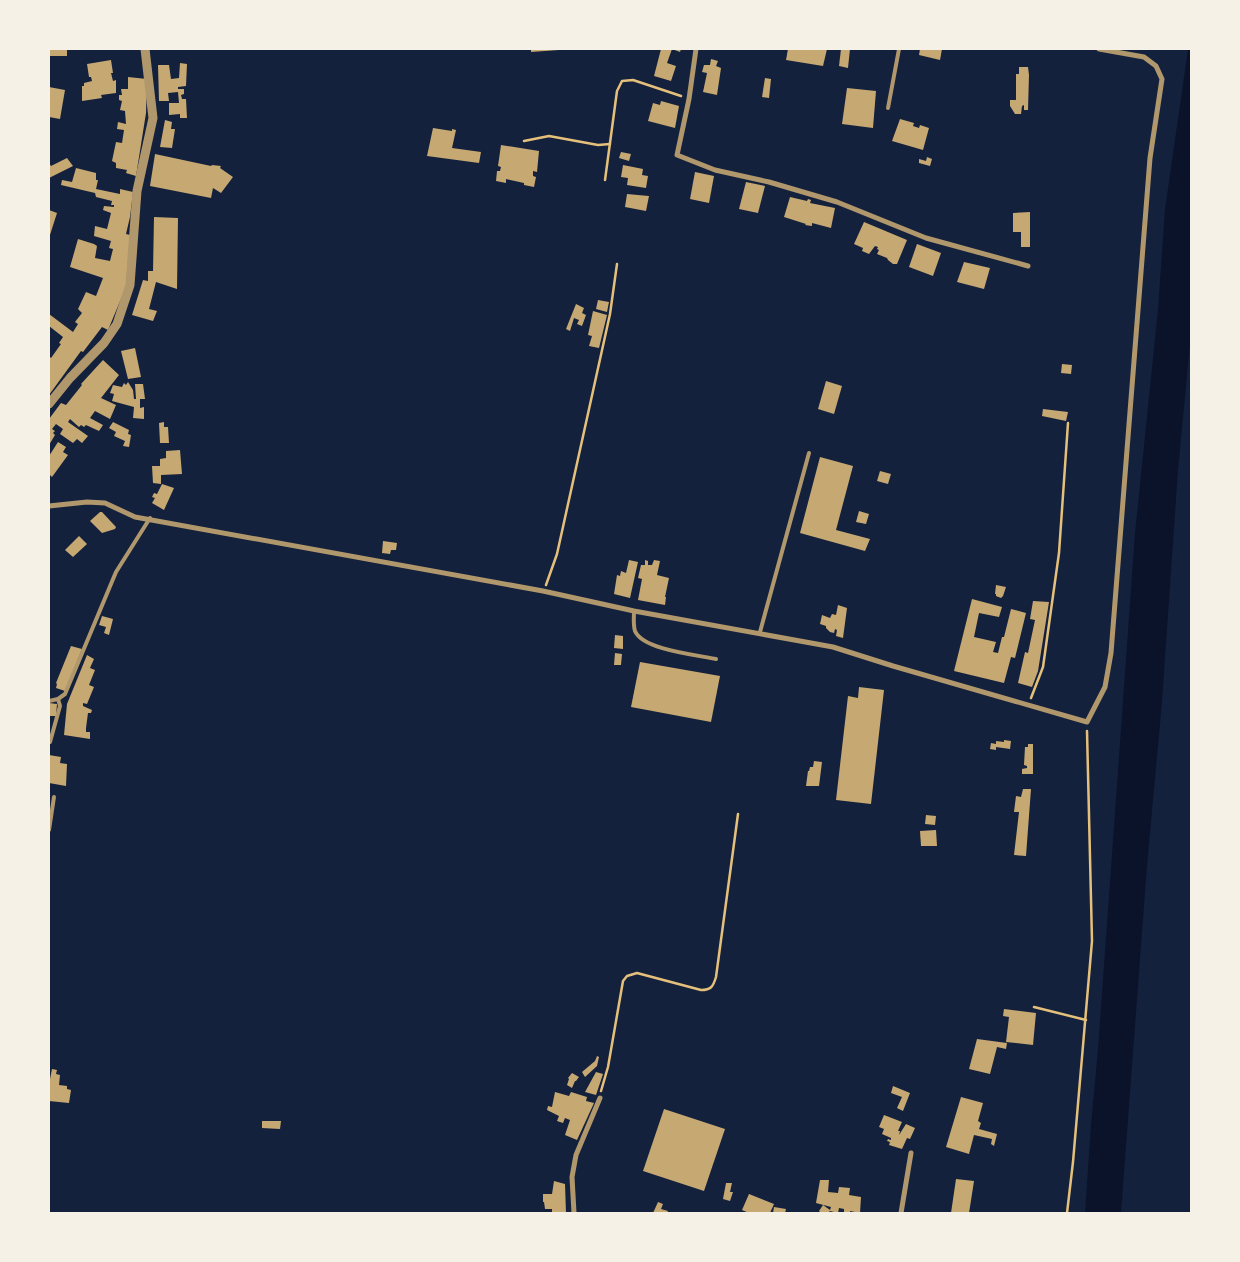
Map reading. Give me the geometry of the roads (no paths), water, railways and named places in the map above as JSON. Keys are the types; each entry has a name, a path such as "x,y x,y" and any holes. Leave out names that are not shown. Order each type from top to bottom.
{"street":[{"path":"49,404 70,378 104,343 117,324 130,285 137,191 153,118 145,49"},
{"path":"696,49 689,99 677,155 715,170 769,182 837,202 926,238 1028,266"},
{"path":"49,506 87,502 105,503 135,517 150,518 543,591 634,611 760,632 833,647 1087,722 1105,687 1111,652 1150,158 1162,79 1156,66 1144,57 1098,49"},
{"path":"574,1213 572,1177 576,1155 600,1098"},
{"path":"901,1213 910,1153"}],"lane":[{"path":"888,108 899,49"},
{"path":"760,632 809,453"},
{"path":"49,701 58,699 65,694 116,572 150,518"},
{"path":"634,611 635,630 644,642 716,659"},
{"path":"50,742 60,706 58,699"},
{"path":"49,830 54,797"}],"water":[{"path":"1188,49 1191,49 1191,334 1178,470 1162,702 1147,866 1121,1213 1085,1213 1135,533 1158,309 1165,209"}]}
